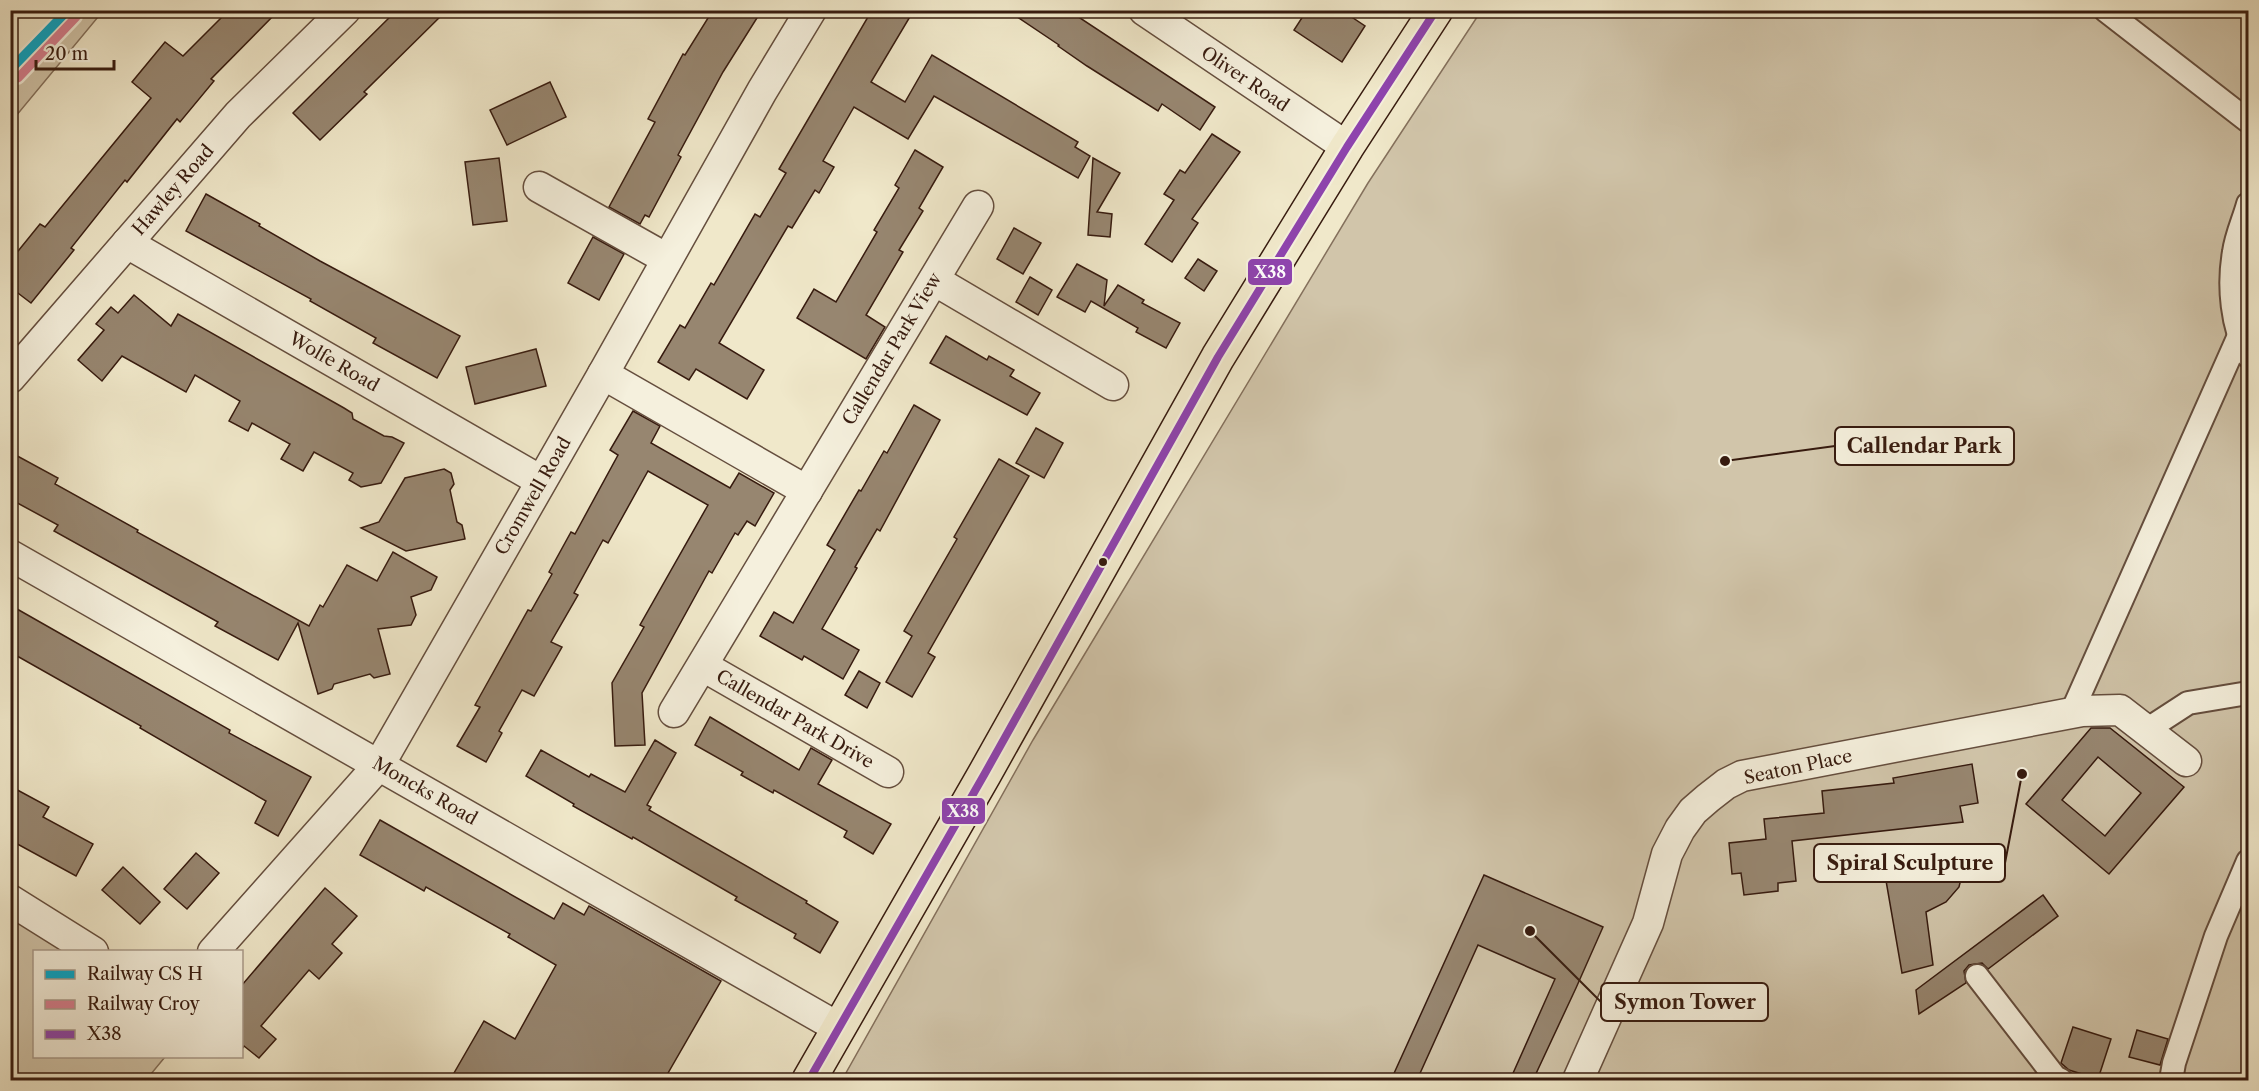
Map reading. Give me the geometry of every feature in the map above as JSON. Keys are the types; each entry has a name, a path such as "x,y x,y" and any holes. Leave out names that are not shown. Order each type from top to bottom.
{"main road":[{"path":"809,1080 984,775 1218,357 1347,147 1436,10"}],"street":[{"name":"Hawley Road","path":"10,378 238,115 345,10"},
{"name":"Cromwell Road","path":"214,950 379,765 762,91 812,10"},
{"name":"Oliver Road","path":"1144,10 1347,147"},
{"path":"2105,10 2248,121"},
{"path":"539,187 667,260"},
{"path":"2070,714 2243,347 2234,308 2232,270 2234,251 2248,204"},
{"name":"Callendar Park View","path":"674,712 978,206"},
{"name":"Wolfe Road","path":"127,243 541,481"},
{"path":"934,280 1113,385"},
{"path":"603,374 807,491"},
{"name":"Moncks Road","path":"10,555 839,1028"},
{"name":"Callendar Park Drive","path":"702,666 888,772"},
{"path":"2148,729 2188,703 2248,693"},
{"name":"Seaton Place","path":"1578,1080 1648,923 1667,854 1693,811 1726,783 1742,777 2070,714 2120,710 2148,729 2186,761"},
{"path":"2170,1080 2216,936 2248,861"},
{"path":"10,900 91,950"},
{"path":"1977,976 2055,1077 2061,1080"}],"shaded area":[{"path":"83,10 103,11 11,122 11,84"},
{"path":"1481,11 2248,11 2248,1080 842,1080 1033,740 1368,183"},
{"path":"11,900 91,950 33,950 33,1058 164,1058 146,1080 11,1080"}],"building":[{"path":"229,10 279,10 211,79 214,81 180,122 177,119 127,182 125,180 71,248 74,250 31,303 10,287 10,261 40,224 45,227 151,98 132,82 165,42 183,56"},
{"path":"397,10 447,10 364,92 367,94 320,140 293,113"},
{"path":"713,10 762,10 723,72 678,155 681,157 649,217 645,215 640,224 609,207 655,122 648,119 683,54 685,55"},
{"path":"872,10 914,10 871,82 905,102 932,55 1078,142 1075,147 1090,156 1078,178 934,96 908,139 854,107 823,161 834,167 819,193 815,190 792,228 788,226 719,343 764,370 747,399 696,369 689,380 658,362 680,325 685,328 711,283 714,285 755,214 760,217 786,173 779,169"},
{"path":"1007,10 1068,10 1215,107 1200,130 1162,104 1158,111 1087,66"},
{"path":"1307,10 1341,10 1365,26 1342,62 1294,30"},
{"path":"550,82 566,117 507,145 490,110"},
{"path":"1212,134 1240,152 1192,219 1198,223 1172,262 1145,244 1174,200 1164,194 1180,170 1185,173"},
{"path":"915,150 943,167 919,208 923,211 899,250 903,252 866,315 885,327 866,359 797,318 814,289 836,302 877,232 874,230 899,188 895,185"},
{"path":"499,158 507,221 473,225 465,162"},
{"path":"1093,158 1120,173 1097,212 1112,214 1110,237 1088,235"},
{"path":"206,194 320,261 460,336 437,378 373,343 376,338 310,301 311,299 186,231"},
{"path":"1014,228 1041,243 1023,274 997,259"},
{"path":"593,237 624,254 599,300 568,283"},
{"path":"1198,259 1217,271 1204,291 1185,278"},
{"path":"1077,264 1107,280 1104,306 1118,285 1144,300 1142,303 1180,323 1166,348 1136,332 1138,328 1091,301 1085,312 1057,297"},
{"path":"1030,277 1052,290 1038,315 1016,302"},
{"path":"134,295 171,326 178,314 344,408 352,413 353,419 384,436 404,443 381,483 361,487 349,480 353,473 314,452 303,471 281,459 290,444 252,423 248,431 229,421 240,401 195,375 186,392 122,356 102,381 78,360 104,330 96,324 111,307 118,313"},
{"path":"946,336 987,360 989,356 1014,370 1010,376 1040,393 1027,415 930,363"},
{"path":"536,349 546,386 475,404 466,367"},
{"path":"914,405 940,420 880,531 877,529 822,629 859,650 843,679 804,656 802,660 760,636 774,612 793,623 835,550 827,545 884,451 887,453"},
{"path":"633,411 660,426 651,443 730,488 739,473 774,493 755,526 747,521 738,535 735,533 712,573 709,571 642,693 645,745 615,746 612,683 644,627 640,625 708,505 648,471 608,543 603,540 574,593 578,595 551,642 562,647 534,696 522,690 499,731 502,733 486,762 457,746 480,707 475,705 528,610 531,611 552,574 549,572 571,532 575,534 618,455 610,450"},
{"path":"1036,428 1063,443 1044,478 1016,463"},
{"path":"10,452 58,478 55,484 138,530 137,532 309,626 320,605 323,607 347,565 377,581 393,552 437,577 431,590 411,597 416,615 411,625 378,629 390,674 374,678 370,674 334,684 332,689 318,694 298,623 278,660 215,626 218,622 54,531 58,525 10,499"},
{"path":"999,459 1029,476 928,653 935,657 912,697 886,682 912,636 904,631 957,539 954,537"},
{"path":"444,469 451,473 454,484 450,490 457,522 462,525 465,539 406,551 361,528 379,522 405,478"},
{"path":"10,605 230,730 229,733 311,777 278,836 255,823 266,801 140,728 141,726 10,652"},
{"path":"859,671 880,683 867,708 845,695"},
{"path":"710,717 799,770 811,748 832,760 818,784 891,824 873,854 844,837 847,831 774,790 773,793 741,775 743,772 695,745"},
{"path":"2091,728 2110,728 2184,787 2109,874 2026,804","holes":["2098,757 2141,793 2105,836 2062,800"]},
{"path":"655,740 676,753 647,805 651,807 649,810 807,901 806,903 838,922 820,953 794,938 796,934 735,900 737,897 633,837 632,839 573,806 574,804 526,776 541,750 589,777 591,774 625,792"},
{"path":"1972,764 1978,803 1960,806 1963,822 1792,841 1796,881 1778,883 1778,891 1744,895 1741,873 1732,874 1729,843 1766,839 1764,819 1824,813 1822,791 1894,783 1893,778"},
{"path":"10,786 49,807 43,817 93,844 76,876 10,840"},
{"path":"380,820 554,919 563,903 584,915 589,906 721,981 664,1080 450,1080 484,1021 515,1039 556,965 508,937 510,934 426,887 424,891 360,855"},
{"path":"196,853 219,873 187,909 164,889"},
{"path":"1967,855 1959,887 1946,902 1926,912 1933,965 1902,973 1884,869"},
{"path":"123,867 160,902 140,924 102,890"},
{"path":"1484,875 1603,927 1576,988 1533,1080 1510,1080 1555,979 1478,945 1417,1080 1391,1080"},
{"path":"325,888 357,916 332,944 342,953 319,979 309,970 261,1026 276,1039 259,1058 244,1046 243,1048 243,984"},
{"path":"2043,895 2058,916 1988,969 1982,963 1969,965 1964,971 1966,983 1919,1014 1916,990"},
{"path":"2073,1027 2111,1039 2098,1079 2069,1070 2061,1063"},
{"path":"2137,1030 2168,1039 2160,1065 2129,1057"}],"transit line":[{"path":"10,70 68,10"},
{"name":"X38","path":"809,1080 984,775 1218,357 1347,147 1436,10"}],"rail line":[{"name":"Croy","path":"18,78 76,17"}],"place":[{"name":"Callendar Park","path":"1725,461"},
{"name":"Spiral Sculpture","path":"2022,774"},
{"name":"Symon Tower","path":"1530,931"}]}
